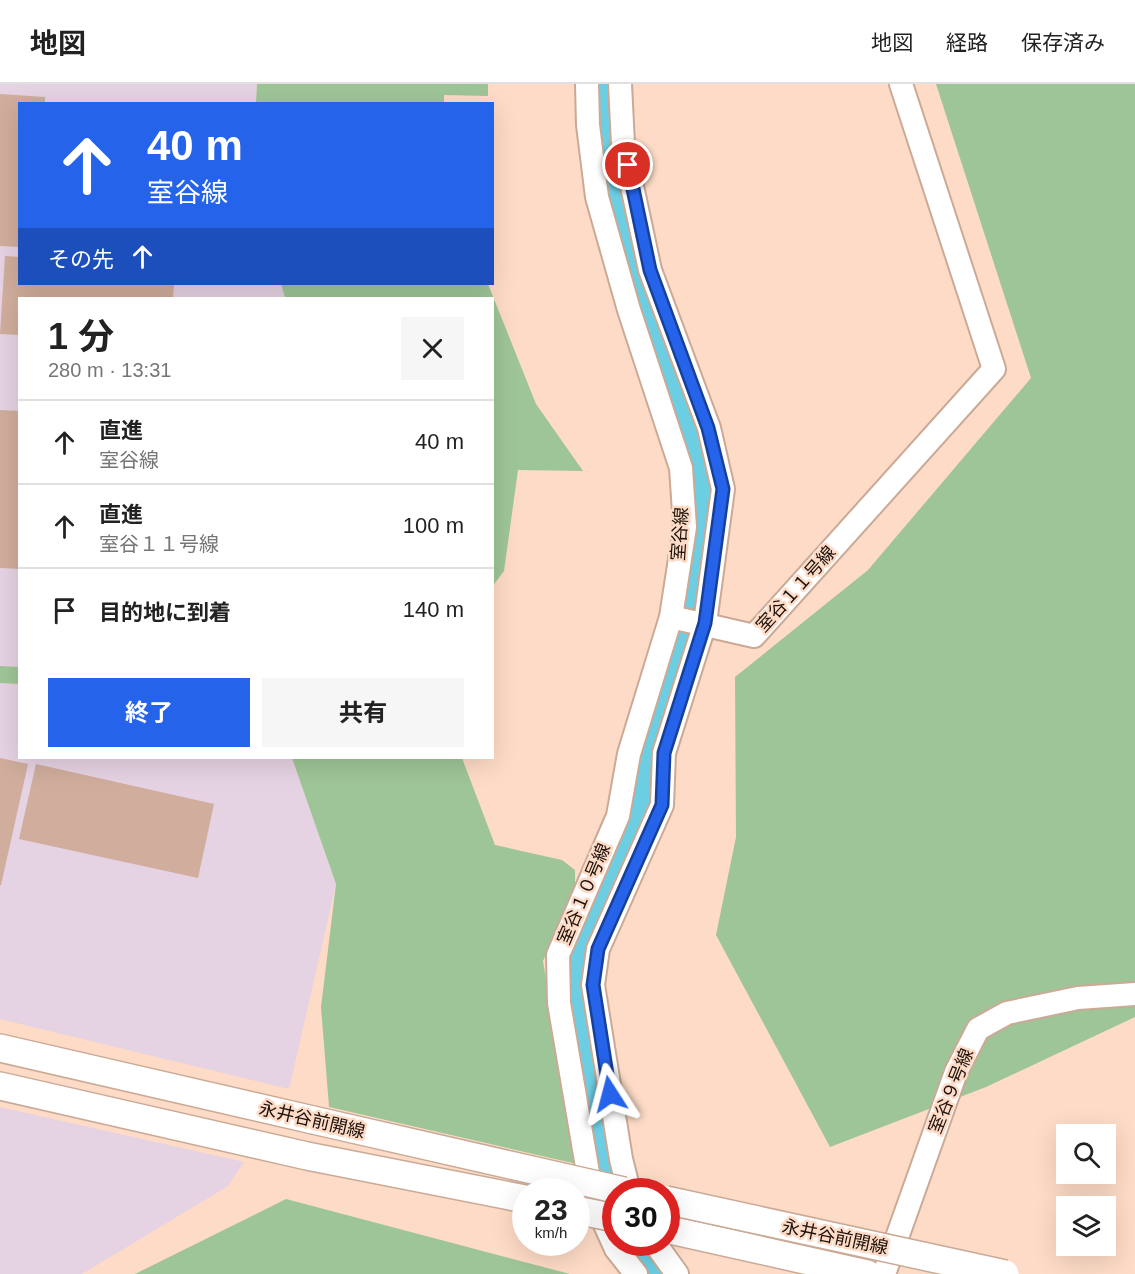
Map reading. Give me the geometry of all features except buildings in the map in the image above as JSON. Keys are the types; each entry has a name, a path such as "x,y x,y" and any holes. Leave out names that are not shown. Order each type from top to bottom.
{"street":[{"name":"室谷線","path":"587,84 588,125 597,197 629,310 681,468 685,527 671,617"},
{"path":"620,84 623,144 650,270 708,428 723,489 705,623 664,753 662,805 598,949 593,985 626,1178"},
{"name":"室谷１１号線","path":"705,623 754,636 994,369 901,84"},
{"path":"671,617 705,623"},
{"name":"室谷１０号線","path":"636,1274 616,1250 592,1196 559,1004 558,955 618,816 629,754 671,617"},
{"name":"室谷９号線","path":"884,1274 956,1072 978,1029 1007,1013 1078,998 1135,994"},
{"name":"永井谷前開線","path":"0,1048 602,1186"},
{"name":"永井谷前開線","path":"0,1086 307,1156 512,1197"},
{"name":"永井谷前開線","path":"680,1203 1005,1274"},
{"name":"永井谷前開線","path":"680,1232 867,1274"},
{"path":"642,1274 666,1258"}],"shaded area":[{"path":"0,84 257,84 256,102 18,102 18,285 281,285 285,297 18,297 18,667 0,666"},
{"path":"0,683 18,684 18,759 292,759 336,884 289,1089 0,1019"},
{"path":"0,1107 244,1162 228,1186 82,1274 0,1274"}],"green space":[{"path":"257,84 488,84 488,96 444,95 444,102 256,102"},
{"path":"936,84 1135,84 1135,1017 986,1087 830,1147 716,935 736,837 735,677 868,570 1031,378"},
{"path":"281,285 488,285 493,297 285,297"},
{"path":"494,299 536,404 583,471 518,470 504,571 494,584"},
{"path":"0,666 18,667 18,684 0,683"},
{"path":"292,759 462,759 495,845 562,860 575,870 575,887 543,961 577,1164 329,1107 321,1007 336,884"},
{"path":"286,1199 570,1274 135,1274"}],"waterway":[{"path":"607,84 609,149 627,248 650,328 701,455 705,510 686,640 648,753 629,832 575,955 583,1049 597,1121 615,1178"},
{"path":"641,1256 654,1274"}],"route":[{"path":"610,1094 593,985 598,949 662,805 664,753 705,623 723,489 708,428 650,270 628,165"}]}
